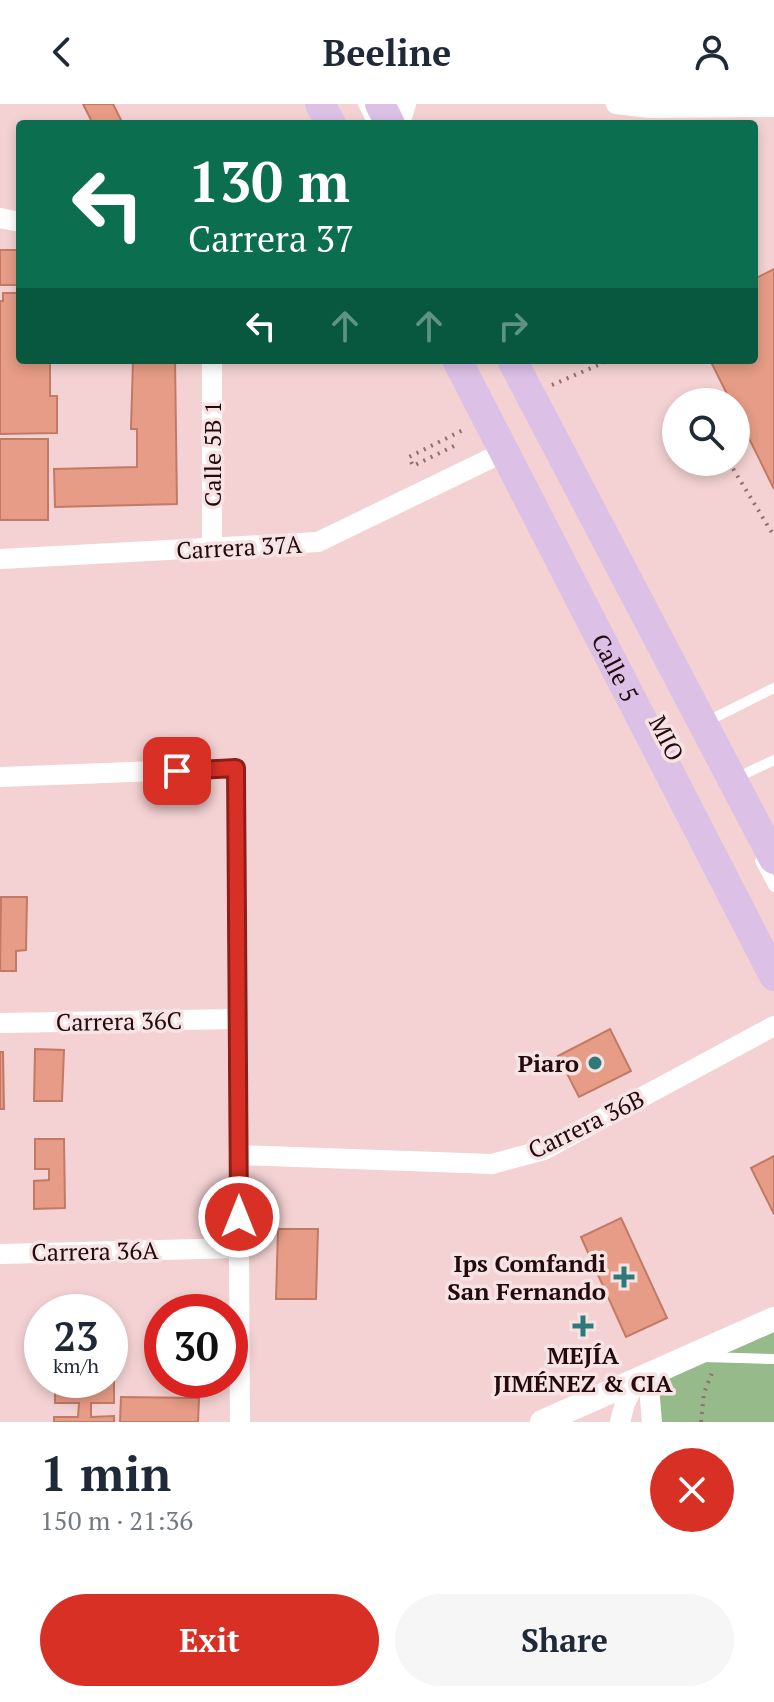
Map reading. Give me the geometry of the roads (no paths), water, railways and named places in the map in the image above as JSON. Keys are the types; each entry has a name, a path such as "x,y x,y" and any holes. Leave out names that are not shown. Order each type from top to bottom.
{"main road":[{"name":"Calle 5","path":"459,364 774,976"},
{"name":"Calle 5","path":"514,364 732,780 764,854"}],"street":[{"path":"616,104 650,108 774,107"},
{"name":"Calle 5B 1","path":"212,364 212,548"},
{"name":"Carrera 37A","path":"0,559 318,542 506,451"},
{"path":"0,777 236,768 240,1422"},
{"name":"Carrera 36C","path":"0,1023 237,1019"},
{"name":"Carrera 36B","path":"238,1155 492,1164 544,1150 774,1026"},
{"name":"Carrera 36A","path":"0,1254 239,1248"},
{"path":"542,1422 774,1319"},
{"path":"620,1422 625,1403 642,1378"},
{"path":"642,1378 652,1422"}],"lane":[{"path":"703,724 774,688"},
{"path":"732,780 774,760"},
{"path":"764,854 774,887"},
{"path":"690,1356 774,1359"}],"place":[{"name":"Piaro","path":"595,1063"},
{"name":"Ips Comfandi San Fernando","path":"624,1277"},
{"name":"MEJÍA JIMÉNEZ & CIA","path":"583,1326"}]}
